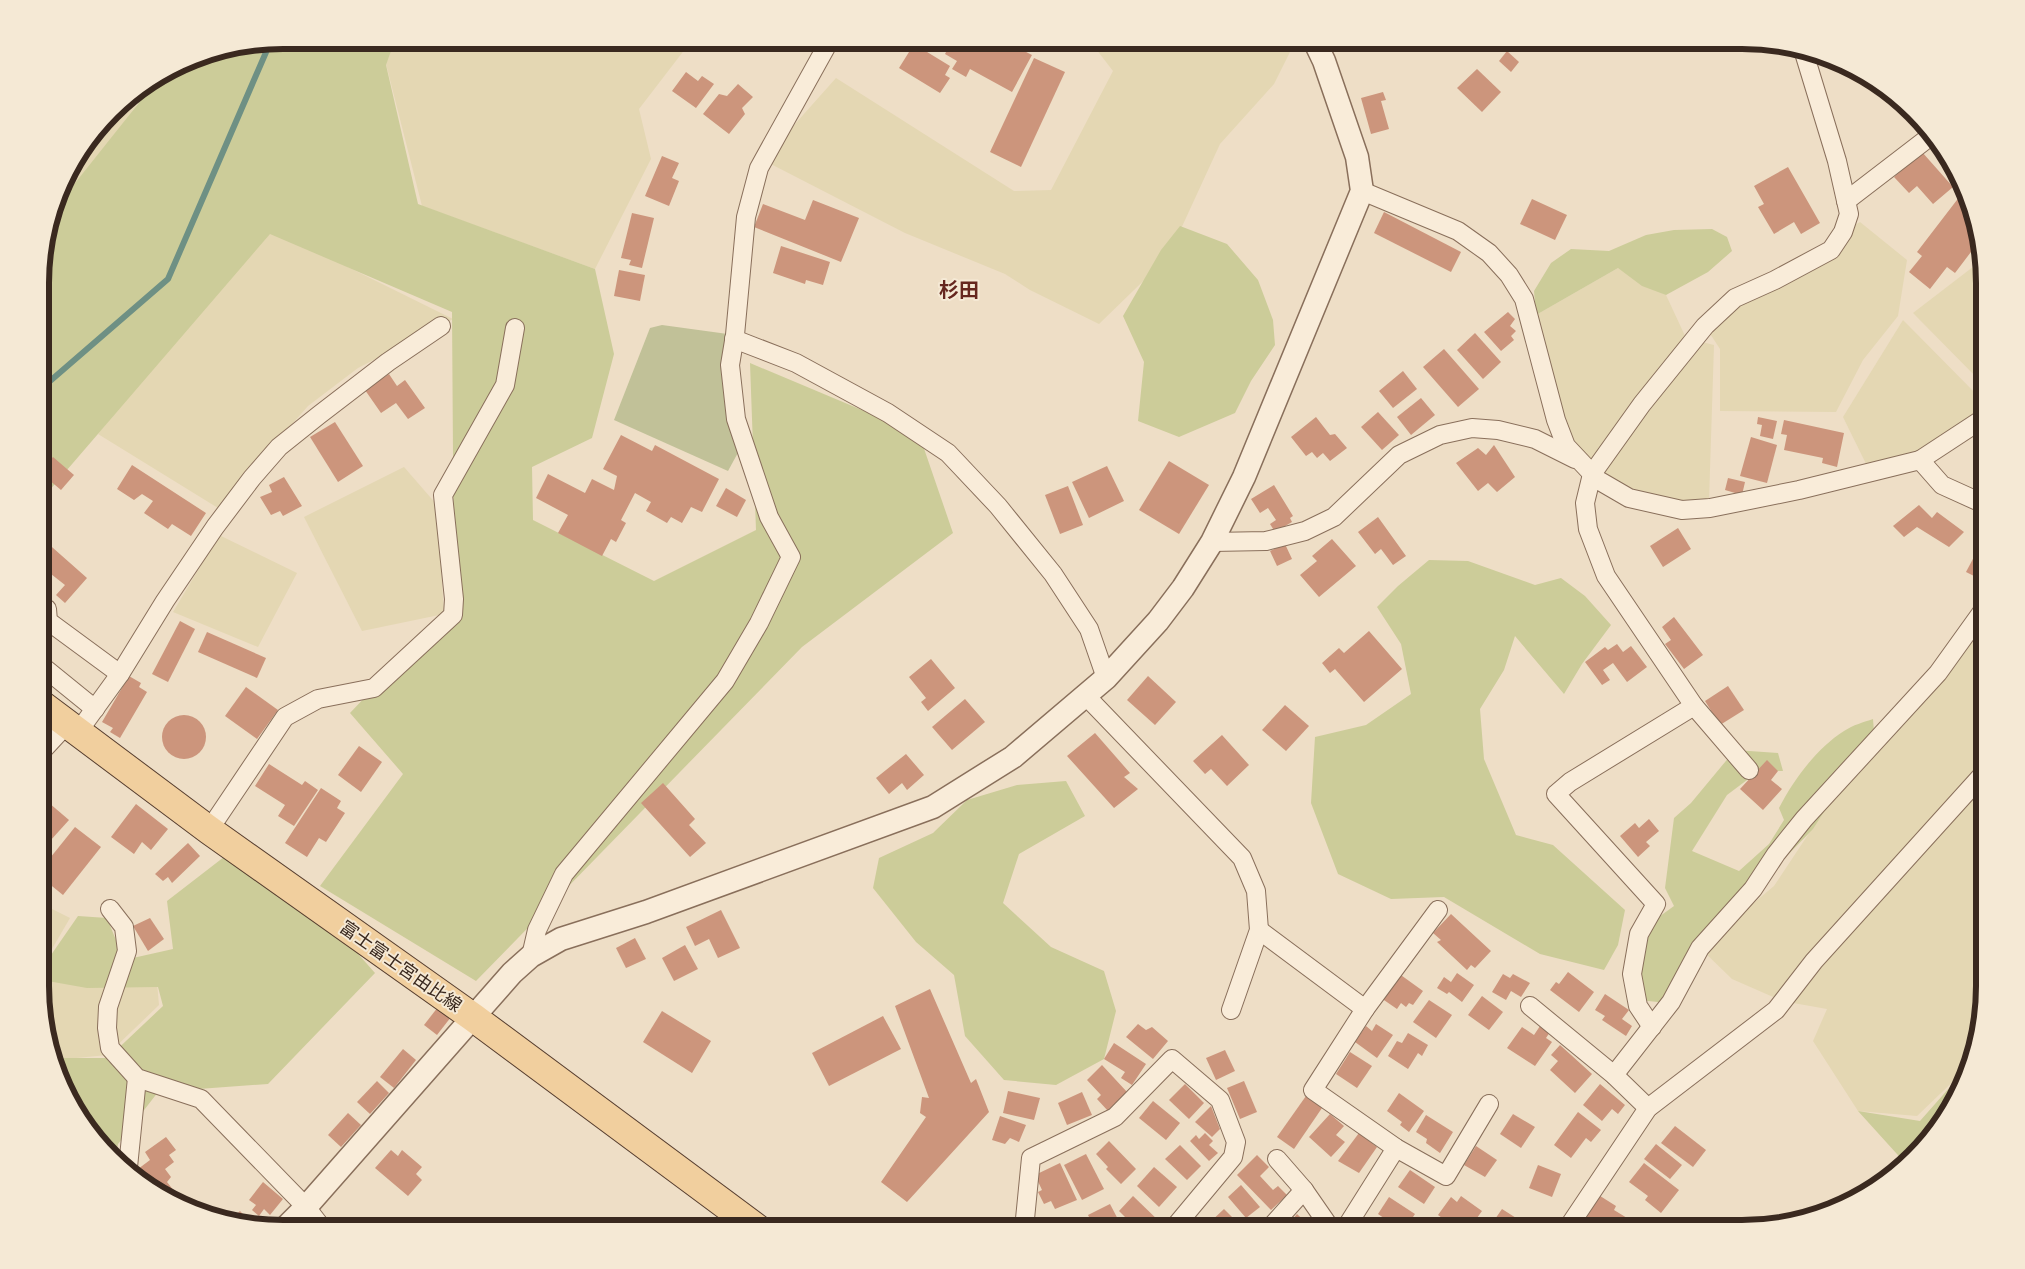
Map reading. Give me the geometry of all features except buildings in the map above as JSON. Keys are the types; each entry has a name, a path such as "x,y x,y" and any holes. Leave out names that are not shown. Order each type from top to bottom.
{"main road":[{"name":"富士富士宮由比線","path":"49,710 209,830 474,1018 746,1220"}],"street":[{"path":"531,956 538,930 564,874 725,681 760,623 791,557 769,516 736,419 730,365 746,218 754,181 758,168 825,49"},
{"path":"293,1220 512,973 531,956 561,939 646,912 933,808 1013,757 1106,678 1158,621 1184,588 1212,542 1244,477 1362,192 1357,157 1318,49"},
{"path":"1748,770 1694,706 1606,576 1588,528 1585,503 1586,468 1642,404 1705,326 1735,298 1775,280 1831,250 1843,232 1849,214 1836,161 1806,58"},
{"path":"1846,202 1928,139"},
{"path":"1362,192 1458,231 1489,253 1509,275 1524,299 1556,420 1566,446 1598,480 1629,498 1682,510 1710,508 1799,490 1920,460 1976,423"},
{"path":"49,746 95,709 120,674 215,527 252,478 279,448 388,362 441,326"},
{"path":"209,830 285,717 318,699 374,688 453,615 454,599 443,495 505,385 515,328"},
{"path":"734,338 796,363 813,372 888,413 948,453 998,506 1053,574 1089,629 1106,678"},
{"path":"1212,542 1266,541 1305,532 1334,517 1398,455 1440,435 1472,428 1498,430 1535,439 1586,468"},
{"path":"1920,460 1942,485 1976,500"},
{"path":"1614,1075 1671,1002 1700,948 1753,889 1776,854 1804,819 1938,673 1976,620"},
{"path":"49,622 120,674"},
{"path":"49,672 95,709"},
{"path":"1085,696 1242,858 1256,891 1259,930 1231,1010"},
{"path":"1652,1027 1638,1006 1632,974 1639,934 1656,904 1556,794 1570,782 1694,706"},
{"path":"1572,1220 1648,1108 1776,1010 1814,961 1976,783"},
{"path":"110,909 124,927 127,951 108,1007 107,1028 110,1048 137,1078 201,1099 306,1207 316,1220"},
{"path":"1438,910 1366,1009 1313,1090 1396,1148 1446,1176 1490,1104"},
{"path":"1259,930 1366,1009"},
{"path":"1530,1006 1614,1075 1648,1108"},
{"path":"1025,1220 1031,1158 1115,1117 1172,1059 1220,1100 1236,1142 1233,1157 1180,1220"},
{"path":"129,1162 137,1078"},
{"path":"1351,1220 1396,1148"},
{"path":"1278,1159 1304,1190 1325,1220"},
{"path":"1277,1220 1304,1190"}],"shaded area":[{"path":"392,49 685,49 639,109 651,159 595,269 422,206 386,64"},
{"path":"1096,49 1292,49 1274,84 1220,144 1168,257 1099,324 1030,290 1005,274 905,233 763,160 836,78 1014,191 1051,190 1113,71"},
{"path":"143,95 57,221 73,179 88,153 117,117"},
{"path":"1860,222 1907,260 1898,316 1863,360 1836,412 1720,411 1720,349 1705,326"},
{"path":"265,226 453,319 358,368 308,406 218,508 98,434"},
{"path":"1976,265 1976,377 1913,313"},
{"path":"1618,268 1666,295 1686,338 1714,345 1709,501 1685,503 1598,480 1574,454 1536,315"},
{"path":"1903,320 1976,394 1976,417 1923,453 1870,472 1843,417"},
{"path":"404,467 437,505 444,614 362,631 304,517"},
{"path":"219,535 297,573 258,647 173,612"},
{"path":"1976,618 1976,1001 1972,1032 1957,1077 1917,1116 1858,1111 1813,1041 1827,1009 1782,1001 1732,979 1700,948 1774,886 1833,797"},
{"path":"49,908 70,918 49,954"},
{"path":"49,980 157,983 159,1005 107,1055 61,1060 53,1032 49,1001"}],"green space":[{"path":"268,49 392,49 386,65 418,204 595,269 614,354 592,438 532,467 533,520 654,581 756,530 750,363 919,434 953,533 802,647 476,981 320,886 403,774 350,713 444,614 454,599 452,312 270,234 49,491 49,268 53,237 67,193 138,104 143,95 179,73 208,61 237,53"},
{"path":"1180,226 1227,244 1258,280 1273,320 1275,345 1251,381 1235,413 1179,437 1138,421 1144,362 1123,316 1161,250"},
{"path":"1712,229 1727,237 1732,251 1708,272 1666,295 1642,286 1618,268 1536,315 1534,291 1551,263 1571,249 1609,251 1646,235 1674,230"},
{"path":"662,325 735,335 740,449 728,471 614,420 650,328"},
{"path":"1429,560 1468,561 1535,585 1561,578 1585,596 1611,625 1582,664 1564,694 1515,636 1504,670 1480,709 1484,759 1516,835 1553,845 1625,910 1618,945 1604,970 1540,954 1444,897 1391,899 1338,874 1311,803 1315,737 1366,725 1411,694 1401,644 1377,607"},
{"path":"1873,719 1875,745 1839,788 1813,829 1779,864 1706,932 1686,954 1672,984 1667,1003 1639,1000 1636,962 1645,927 1674,906 1665,888 1674,818 1691,803 1735,750 1778,753 1783,771 1759,771 1727,795 1692,851 1739,871 1769,844 1784,820 1779,808 1807,765 1825,746 1844,731"},
{"path":"1066,781 1085,816 1019,854 1003,903 1051,947 1104,971 1116,1011 1104,1059 1056,1085 1004,1080 965,1036 954,975 916,942 873,888 879,858 933,833 967,800 1017,785"},
{"path":"224,857 336,929 375,973 268,1084 158,1092 118,1144 117,1151 97,1129 80,1103 60,1058 108,1058 163,1006 158,987 87,988 49,981 49,958 78,916 107,918 124,960 173,949 167,901"},
{"path":"1956,1080 1945,1103 1928,1129 1901,1158 1858,1111 1920,1121"}],"waterway":[{"path":"49,382 168,279 267,49"}],"district":[{"name":"杉田","path":"959,289"}]}
